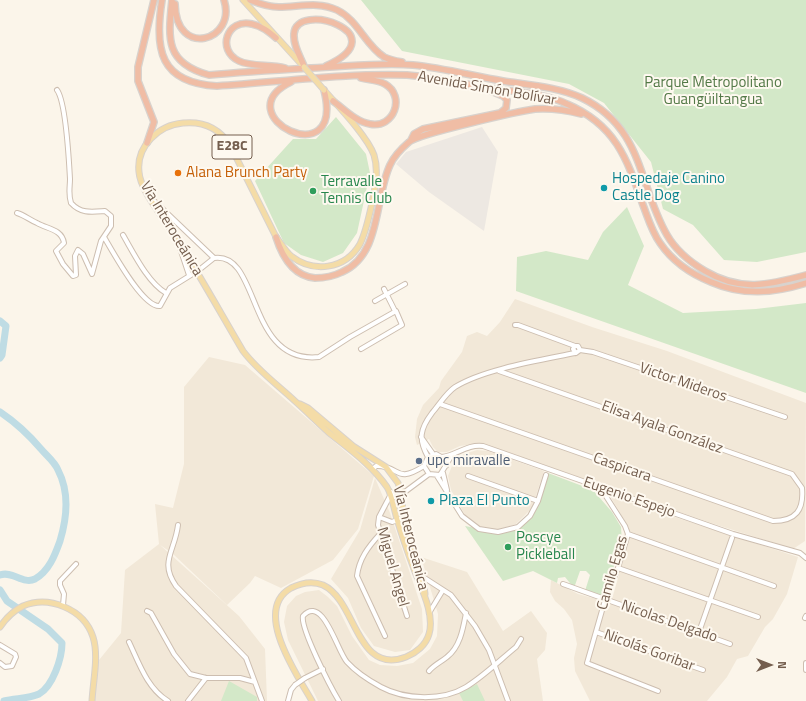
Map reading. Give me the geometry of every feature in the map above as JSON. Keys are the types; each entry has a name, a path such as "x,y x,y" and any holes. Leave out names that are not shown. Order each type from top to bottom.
{"highway":[{"path":"147,143 154,122 138,81 138,67 154,0"},
{"name":"Avenida Simón Bolívar","path":"162,0 158,39 163,59 173,72 188,81 201,85 217,86 350,76 409,75 542,96 567,104 589,116 612,136 620,148 649,222 659,243 676,261 692,274 729,288 744,291 774,291 806,283"},
{"path":"173,0 180,30 190,36 202,38 212,35 222,27 226,17 224,0"},
{"name":"Avenida Simón Bolívar","path":"173,0 168,31 169,42 177,57 189,68 209,75 363,64 414,65 552,90 582,99 598,108 613,121 630,141 667,236 688,259 716,278 743,285 758,286 773,284 806,275"},
{"path":"250,0 268,6 279,7 314,5 337,10 351,20 383,56 414,65"},
{"path":"304,66 294,41 294,28 301,20 318,14 330,16 340,21 347,29 351,39 349,50 346,55 322,68"},
{"path":"276,38 260,26 246,23 232,28 227,35 226,44 230,54 241,62 276,65 289,69"},
{"path":"334,101 360,120 370,125 381,124 392,115 396,99 389,87 380,82 350,76"},
{"path":"293,81 277,90 273,95 270,106 271,112 276,121 297,133 311,134 317,132 325,124 328,112 324,90"},
{"path":"276,237 287,262 296,270 308,276 319,278 329,276 352,266 359,260 368,247 390,165 398,153 411,140 414,134 423,129 500,113 506,108 507,100 503,96 475,86"},
{"path":"411,140 452,128 534,110 556,109 589,116"}],"main road":[{"name":"Vía Interoceánica","path":"243,0 276,38 304,66 368,144 376,165 375,189 363,237 359,245 349,258 338,264 325,267 310,266 298,260 285,249 276,237 235,152 220,133 207,125 182,123 162,130 147,143 141,155 139,172 144,188 178,241 243,351 256,367 312,418 365,461 388,488 397,520 429,613 429,633 418,650 403,658 384,659 377,657 366,648 341,602 330,589 321,584 311,582 301,584 290,589 276,605 274,615 280,639 294,670 312,701"},
{"name":"Vía Interoceánica","path":"297,403 308,408 353,446 386,467 398,483 402,494 403,518 423,578 426,603"},
{"path":"0,627 7,618 22,607 42,603 63,605 81,617 93,636 95,648 92,701"}],"street":[{"path":"17,213 39,224 54,229 59,234 64,243 56,251 63,264 75,276 75,256 78,250 83,254 92,274 98,250 112,221 109,213 105,211 89,213 75,208 69,198 70,162 62,98 57,90"},
{"path":"150,197 214,258"},
{"path":"123,235 142,266 155,283 166,293"},
{"path":"104,237 133,284 154,306 160,306 170,288 196,272 214,258 224,258 238,268 270,334 282,346 297,354 310,357 321,356 395,311"},
{"path":"178,241 189,275"},
{"path":"375,301 405,284"},
{"path":"361,349 402,325 384,289"},
{"name":"Victor Mideros","path":"514,325 518,325 578,346 580,350 593,352 785,417"},
{"path":"575,346 573,349 575,353"},
{"path":"428,457 420,443 427,420 453,388 473,378 514,366 579,352 580,350"},
{"path":"514,366 512,371 515,376"},
{"name":"Elisa Ayala González","path":"499,371 792,474 802,488 801,507"},
{"name":"Caspicara","path":"440,404 773,520 791,518 801,507"},
{"path":"421,437 433,454 442,457 446,466"},
{"name":"Eugenio Espejo","path":"442,457 453,455 469,446 483,446 733,534 800,553 806,558"},
{"path":"372,469 376,466 386,467 400,474 408,475 424,466 428,457 433,454"},
{"path":"447,490 443,473 453,455"},
{"path":"424,466 430,474 437,476 462,516 479,529 497,532 518,527 530,516 538,501 546,475"},
{"path":"437,476 443,473"},
{"path":"388,488 394,497 398,497 412,485 430,474"},
{"path":"468,476 538,501"},
{"name":"Camilo Egas","path":"600,487 625,526 628,534 618,568 605,600 587,663 658,691"},
{"name":"Miguel Angel","path":"390,496 379,517 380,534 407,616"},
{"name":"Miguel Angel","path":"379,517 392,522 397,520"},
{"path":"397,520 403,518"},
{"path":"178,525 175,541 167,564 170,578 246,658 262,701"},
{"path":"380,534 365,552 358,568 357,576 385,636"},
{"path":"628,534 774,586"},
{"path":"699,632 732,538"},
{"path":"63,605 64,594 60,581 76,564"},
{"path":"618,568 758,617"},
{"path":"415,570 423,578 443,590 454,599 466,613 482,637 495,664 508,701"},
{"name":"Nicolas Delgado","path":"563,584 730,644"},
{"path":"429,613 443,590"},
{"path":"339,701 322,669 302,620 311,610 316,610 323,617 347,662 381,687 403,695 434,696 451,693 473,683 516,647 521,639"},
{"path":"147,611 151,612 174,654 190,674 206,678 240,678 255,682"},
{"path":"429,671 447,658 456,647 463,628 466,613"},
{"name":"Nicolás Goribar","path":"596,632 703,670"},
{"path":"129,642 143,672 159,696 168,701"},
{"path":"0,645 15,654 16,657 12,666 5,667 0,663"},
{"path":"806,663 806,670"},
{"path":"288,701 291,690 295,685 322,669"},
{"path":"188,701 206,678"}],"shaded area":[{"path":"482,127 498,152 484,231 429,192 396,164 406,152"},
{"path":"515,299 592,327 667,351 806,403 805,541 793,549 711,523 481,443 460,446 447,452 438,452 433,447 429,439 417,445 415,437 417,419 423,405 439,388 441,381 462,352 467,336 477,332 487,336 500,322"},
{"path":"209,357 245,365 374,476 358,529 333,560 281,588 255,576 250,583 227,605 172,553 160,545 239,616 265,649 267,701 91,701 99,660 121,633 125,570 159,544 155,504 173,508 184,464 184,387"},
{"path":"477,450 488,451 544,471 532,508 516,524 498,530 481,527 465,515 451,490 448,476 454,461 464,454"},
{"path":"375,478 390,513 422,609 423,632 410,650 395,652 374,646 361,628 348,598 331,579 360,530"},
{"path":"610,496 798,557 787,594 773,619 765,627 748,656 737,659 727,677 707,701 590,701 575,671 574,658 577,644 572,620 564,609 555,601 550,592 551,580 578,594 600,600 610,606 627,547 629,528"},
{"path":"421,557 467,572 503,631 531,611 547,633 545,650 537,659 543,701 318,701 288,640 284,622 287,606 296,596 305,592 319,590 337,606 352,636 369,660 380,665 397,666 413,663 430,649 437,636 438,614"}],"green space":[{"name":"Parque Metropolitano Guangüiltangua","path":"361,0 806,0 806,252 757,262 724,260 693,225 663,209 651,162 604,103 569,84 402,51"},
{"name":"Terravalle Tennis Club","path":"336,117 366,154 370,173 357,233 343,253 323,262 301,255 284,243 255,181 293,139 316,139"},
{"path":"627,207 644,246 628,285 683,313 756,309 806,303 806,393 516,291 517,257 546,251 588,260 603,232"},
{"path":"548,473 593,490 612,512 621,527 622,543 603,597 585,591 590,575 586,571 580,571 574,588 565,577 558,578 557,583 533,571 503,581 465,526 497,532 516,527 529,516 539,501"},
{"path":"229,681 257,697 257,701 221,701"},
{"path":"477,684 485,701 463,701 459,693"}],"waterway":[{"path":"0,321 6,326 2,355 0,358"},
{"path":"0,412 27,434 55,464 62,479 66,497 66,514 60,541 54,557 44,572 40,576 31,580 22,579 9,574 0,575"},
{"path":"0,590 7,601 48,629 62,643 62,649 56,671 44,690 35,696 4,701"}],"place":[{"name":"Alana Brunch Party","path":"178,173"},
{"name":"Hospedaje Canino Castle Dog","path":"604,188"},
{"name":"Terravalle Tennis Club","path":"313,191"},
{"name":"upc miravalle","path":"419,461"},
{"name":"Plaza El Punto","path":"431,501"},
{"name":"Poscye Pickleball","path":"508,547"}]}
